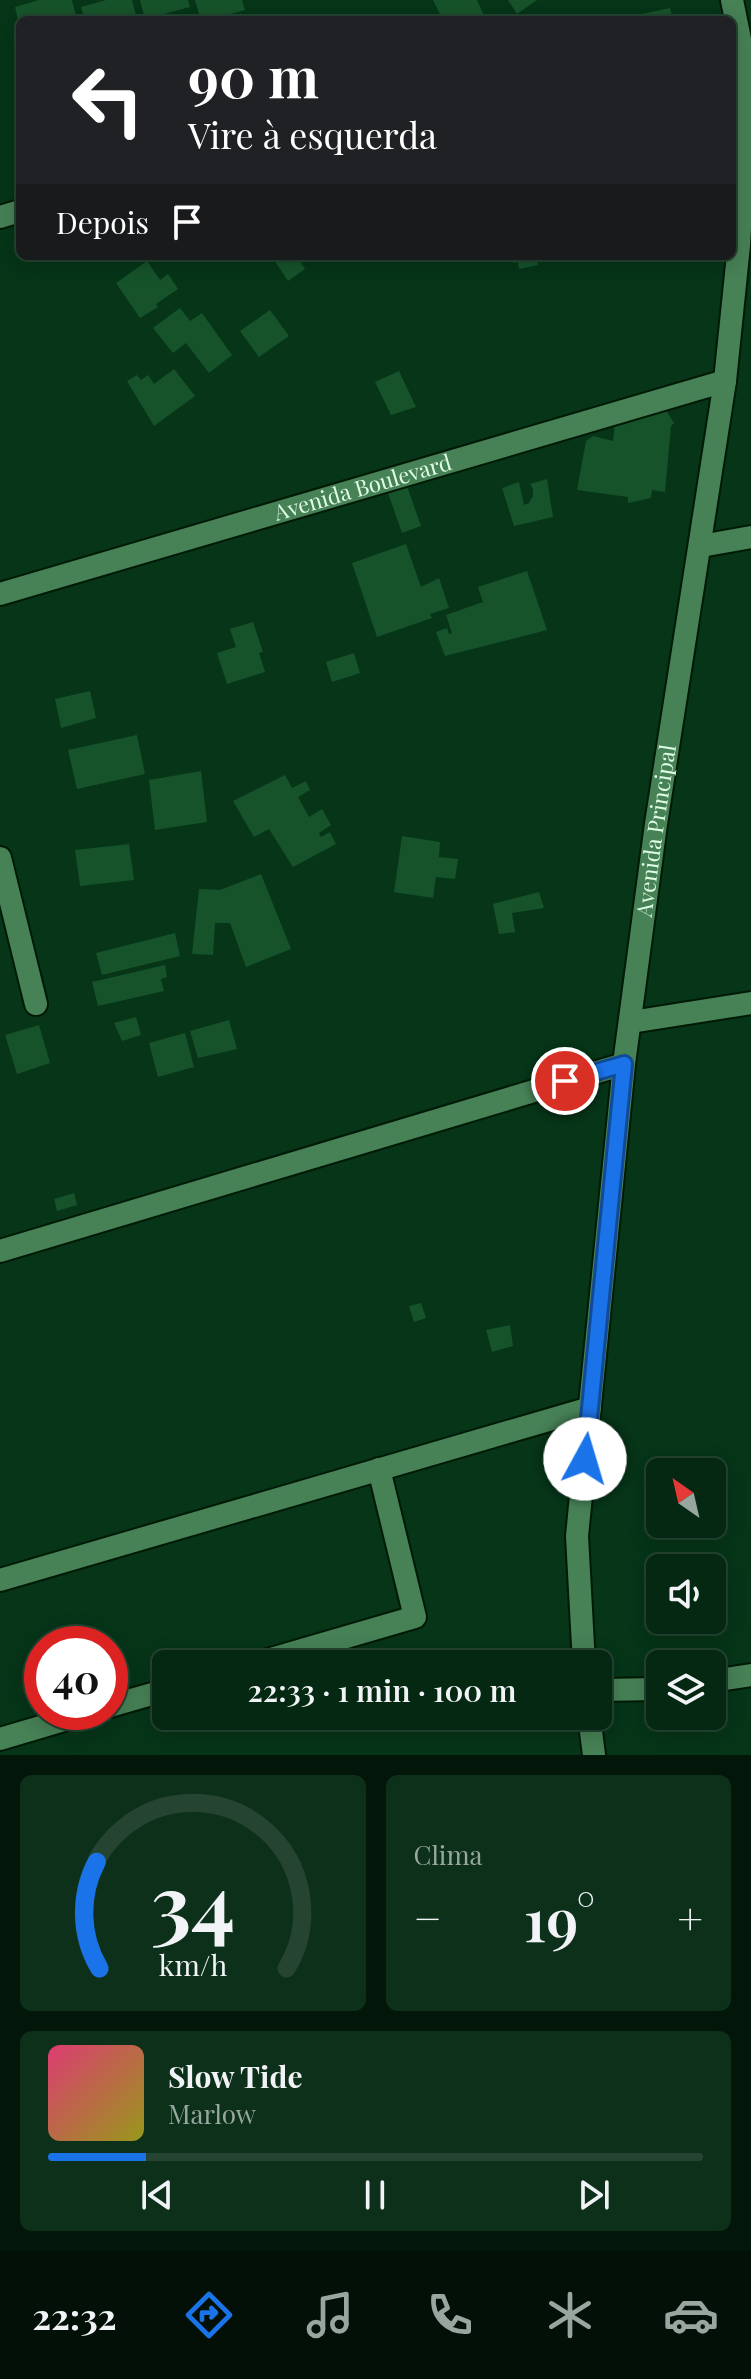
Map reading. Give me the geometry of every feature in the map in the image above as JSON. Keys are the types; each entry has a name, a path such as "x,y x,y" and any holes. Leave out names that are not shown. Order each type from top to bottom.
{"street":[{"name":"Avenida Principal","path":"583,1650 577,1536 624,1064 656,824 725,381 739,245 748,127 737,55"},
{"name":"Avenida Boulevard","path":"0,594 725,381"},
{"path":"701,546 751,537"},
{"path":"0,858 36,1004"},
{"path":"631,1022 751,1003"},
{"path":"0,1251 624,1064"},
{"path":"0,1580 590,1408"},
{"path":"302,1650 415,1617 379,1469"},
{"path":"726,1679 751,1675"},
{"path":"612,1690 646,1689"},
{"path":"128,1701 152,1694"},
{"path":"0,1739 30,1730"},
{"path":"591,1730 594,1755"}],"building":[{"path":"39,0 72,0 76,16 17,16 15,7"},
{"path":"106,0 132,0 136,16 84,16 81,7"},
{"path":"140,0 188,0 190,7 156,16 144,16"},
{"path":"195,0 242,0 245,10 225,16 200,16"},
{"path":"433,0 477,0 484,16 441,16"},
{"path":"508,0 537,0 517,14"},
{"path":"670,8 672,16 632,16"},
{"path":"274,260 299,260 305,269 288,281"},
{"path":"513,260 537,260 538,265 519,269 518,262 513,263"},
{"path":"147,261 160,280 168,274 178,289 140,318 116,283"},
{"path":"180,308 190,321 202,313 232,355 209,373 186,343 173,353 153,328"},
{"path":"270,310 289,336 259,357 240,331"},
{"path":"174,369 195,396 154,426 127,381 137,375 141,380 148,375 154,384"},
{"path":"399,371 416,407 391,415 375,382"},
{"path":"664,407 674,423 671,426 665,492 652,490 651,498 628,503 628,497 577,490 586,441 593,436 613,441 615,422"},
{"path":"547,479 553,517 514,526 502,488 519,482 524,505 533,496 530,484"},
{"path":"407,486 421,526 402,533 388,493"},
{"path":"406,544 421,587 439,578 449,608 430,614 432,618 377,637 352,563"},
{"path":"527,571 547,630 445,656 436,632 447,628 449,634 452,633 446,615 483,602 478,587"},
{"path":"253,622 263,652 259,653 265,672 227,684 217,653 236,647 230,629"},
{"path":"354,653 360,673 332,682 326,662"},
{"path":"90,691 96,718 61,728 55,699"},
{"path":"137,735 145,774 77,789 68,750"},
{"path":"201,771 207,822 155,830 149,780"},
{"path":"285,775 292,788 306,781 310,790 298,797 309,817 322,809 331,825 319,833 321,837 330,832 336,844 293,867 269,829 254,837 233,801"},
{"path":"402,836 440,842 439,857 458,859 455,879 436,877 433,898 394,892"},
{"path":"129,844 134,880 80,886 75,850"},
{"path":"261,874 291,949 246,967 230,923 215,923 213,955 192,954 199,889 220,890"},
{"path":"539,892 544,908 512,913 515,932 499,934 493,904"},
{"path":"175,933 180,956 102,975 96,953"},
{"path":"165,965 167,977 161,979 164,991 98,1006 92,982"},
{"path":"136,1017 141,1035 122,1041 114,1023"},
{"path":"229,1020 237,1049 198,1058 190,1031"},
{"path":"39,1025 50,1063 17,1074 5,1035"},
{"path":"185,1033 194,1067 158,1077 149,1043"},
{"path":"74,1193 77,1205 57,1211 54,1199"},
{"path":"421,1303 426,1318 414,1322 409,1306"},
{"path":"510,1325 513,1346 492,1352 486,1330"}],"route":[{"path":"565,1081 624,1064 585,1459"}]}
